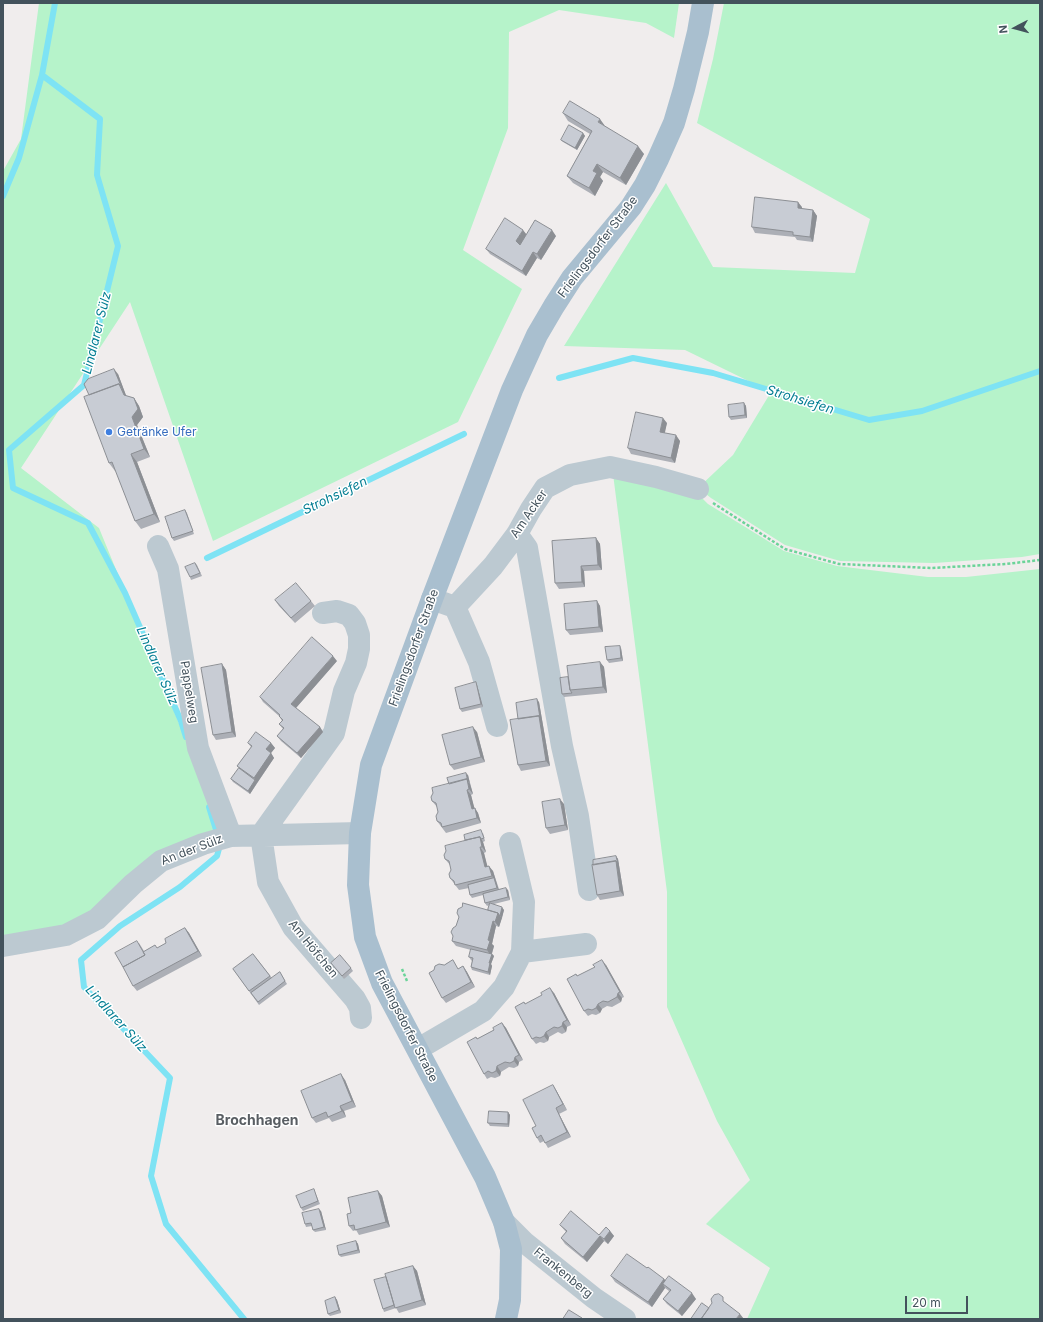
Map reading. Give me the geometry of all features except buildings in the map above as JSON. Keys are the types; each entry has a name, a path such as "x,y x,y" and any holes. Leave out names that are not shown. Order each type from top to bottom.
{"main road":[{"name":"Frielingsdorfer Straße","path":"506,1319 510,1300 511,1249 504,1222 485,1177 382,983 365,937 358,885 360,833 371,765 432,598 512,390 537,335 572,278 592,252 631,207 658,159 674,123 698,32 703,3"}],"street":[{"name":"Am Acker","path":"455,606 493,566 517,534 545,488 570,475 610,467 656,477 698,489"},
{"path":"517,534 527,548 562,746 578,816 589,890"},
{"name":"Pappelweg","path":"158,546 168,569 198,748 231,836"},
{"path":"432,598 455,606 479,662 497,726"},
{"path":"261,835 334,733 344,691 356,663 359,649 359,635 355,623 349,615 337,611 324,614"},
{"name":"An der Sülz","path":"3,946 66,935 97,919 133,884 161,861 203,844 231,836 360,833"},
{"name":"Am Höfchen","path":"261,835 268,882 292,927 355,1000 360,1008 361,1018"},
{"path":"418,1049 483,1011 504,987 522,952 524,902 510,843"},
{"path":"522,952 586,944"},
{"name":"Frankenberg","path":"504,1222 524,1242 594,1298 626,1319"}],"path":[{"path":"698,489 710,501 785,549 839,564 931,568 1006,564 1040,560"},
{"path":"402,969 408,983"}],"green space":[{"path":"39,3 679,3 674,38 646,23 559,10 509,32 508,128 463,250 522,289 458,422 213,541 130,302 21,468 99,528 223,831 95,914 65,931 3,942 3,171 21,139"},
{"path":"724,3 1040,3 1040,554 1022,557 934,563 840,561 785,545 711,498 698,488 733,455 771,392 685,350 564,346 666,183 713,267 855,273 870,219 697,123 713,59"},
{"path":"613,474 697,493 708,504 784,551 837,566 928,577 966,577 1040,569 1040,1319 747,1319 770,1268 706,1224 750,1180 717,1121 667,1007 667,892"}],"waterway":[{"name":"Lindlarer Sülz","path":"55,3 42,75 100,119 97,175 118,246 84,385 9,450 13,488 88,523 125,593 181,721 186,737"},
{"path":"3,196 19,158 42,75"},
{"name":"Strohsiefen","path":"559,378 633,358 713,373 869,420 922,411 1040,371"},
{"name":"Strohsiefen","path":"207,558 464,434"},
{"name":"Lindlarer Sülz","path":"209,807 218,836"},
{"name":"Lindlarer Sülz","path":"220,845 217,856 180,887 120,926 81,960 84,987 170,1078 151,1176 166,1224 244,1319"}],"place":[{"name":"Getränke Ufer","path":"109,432"}],"district":[{"name":"Brochhagen","path":"257,1121"}]}
